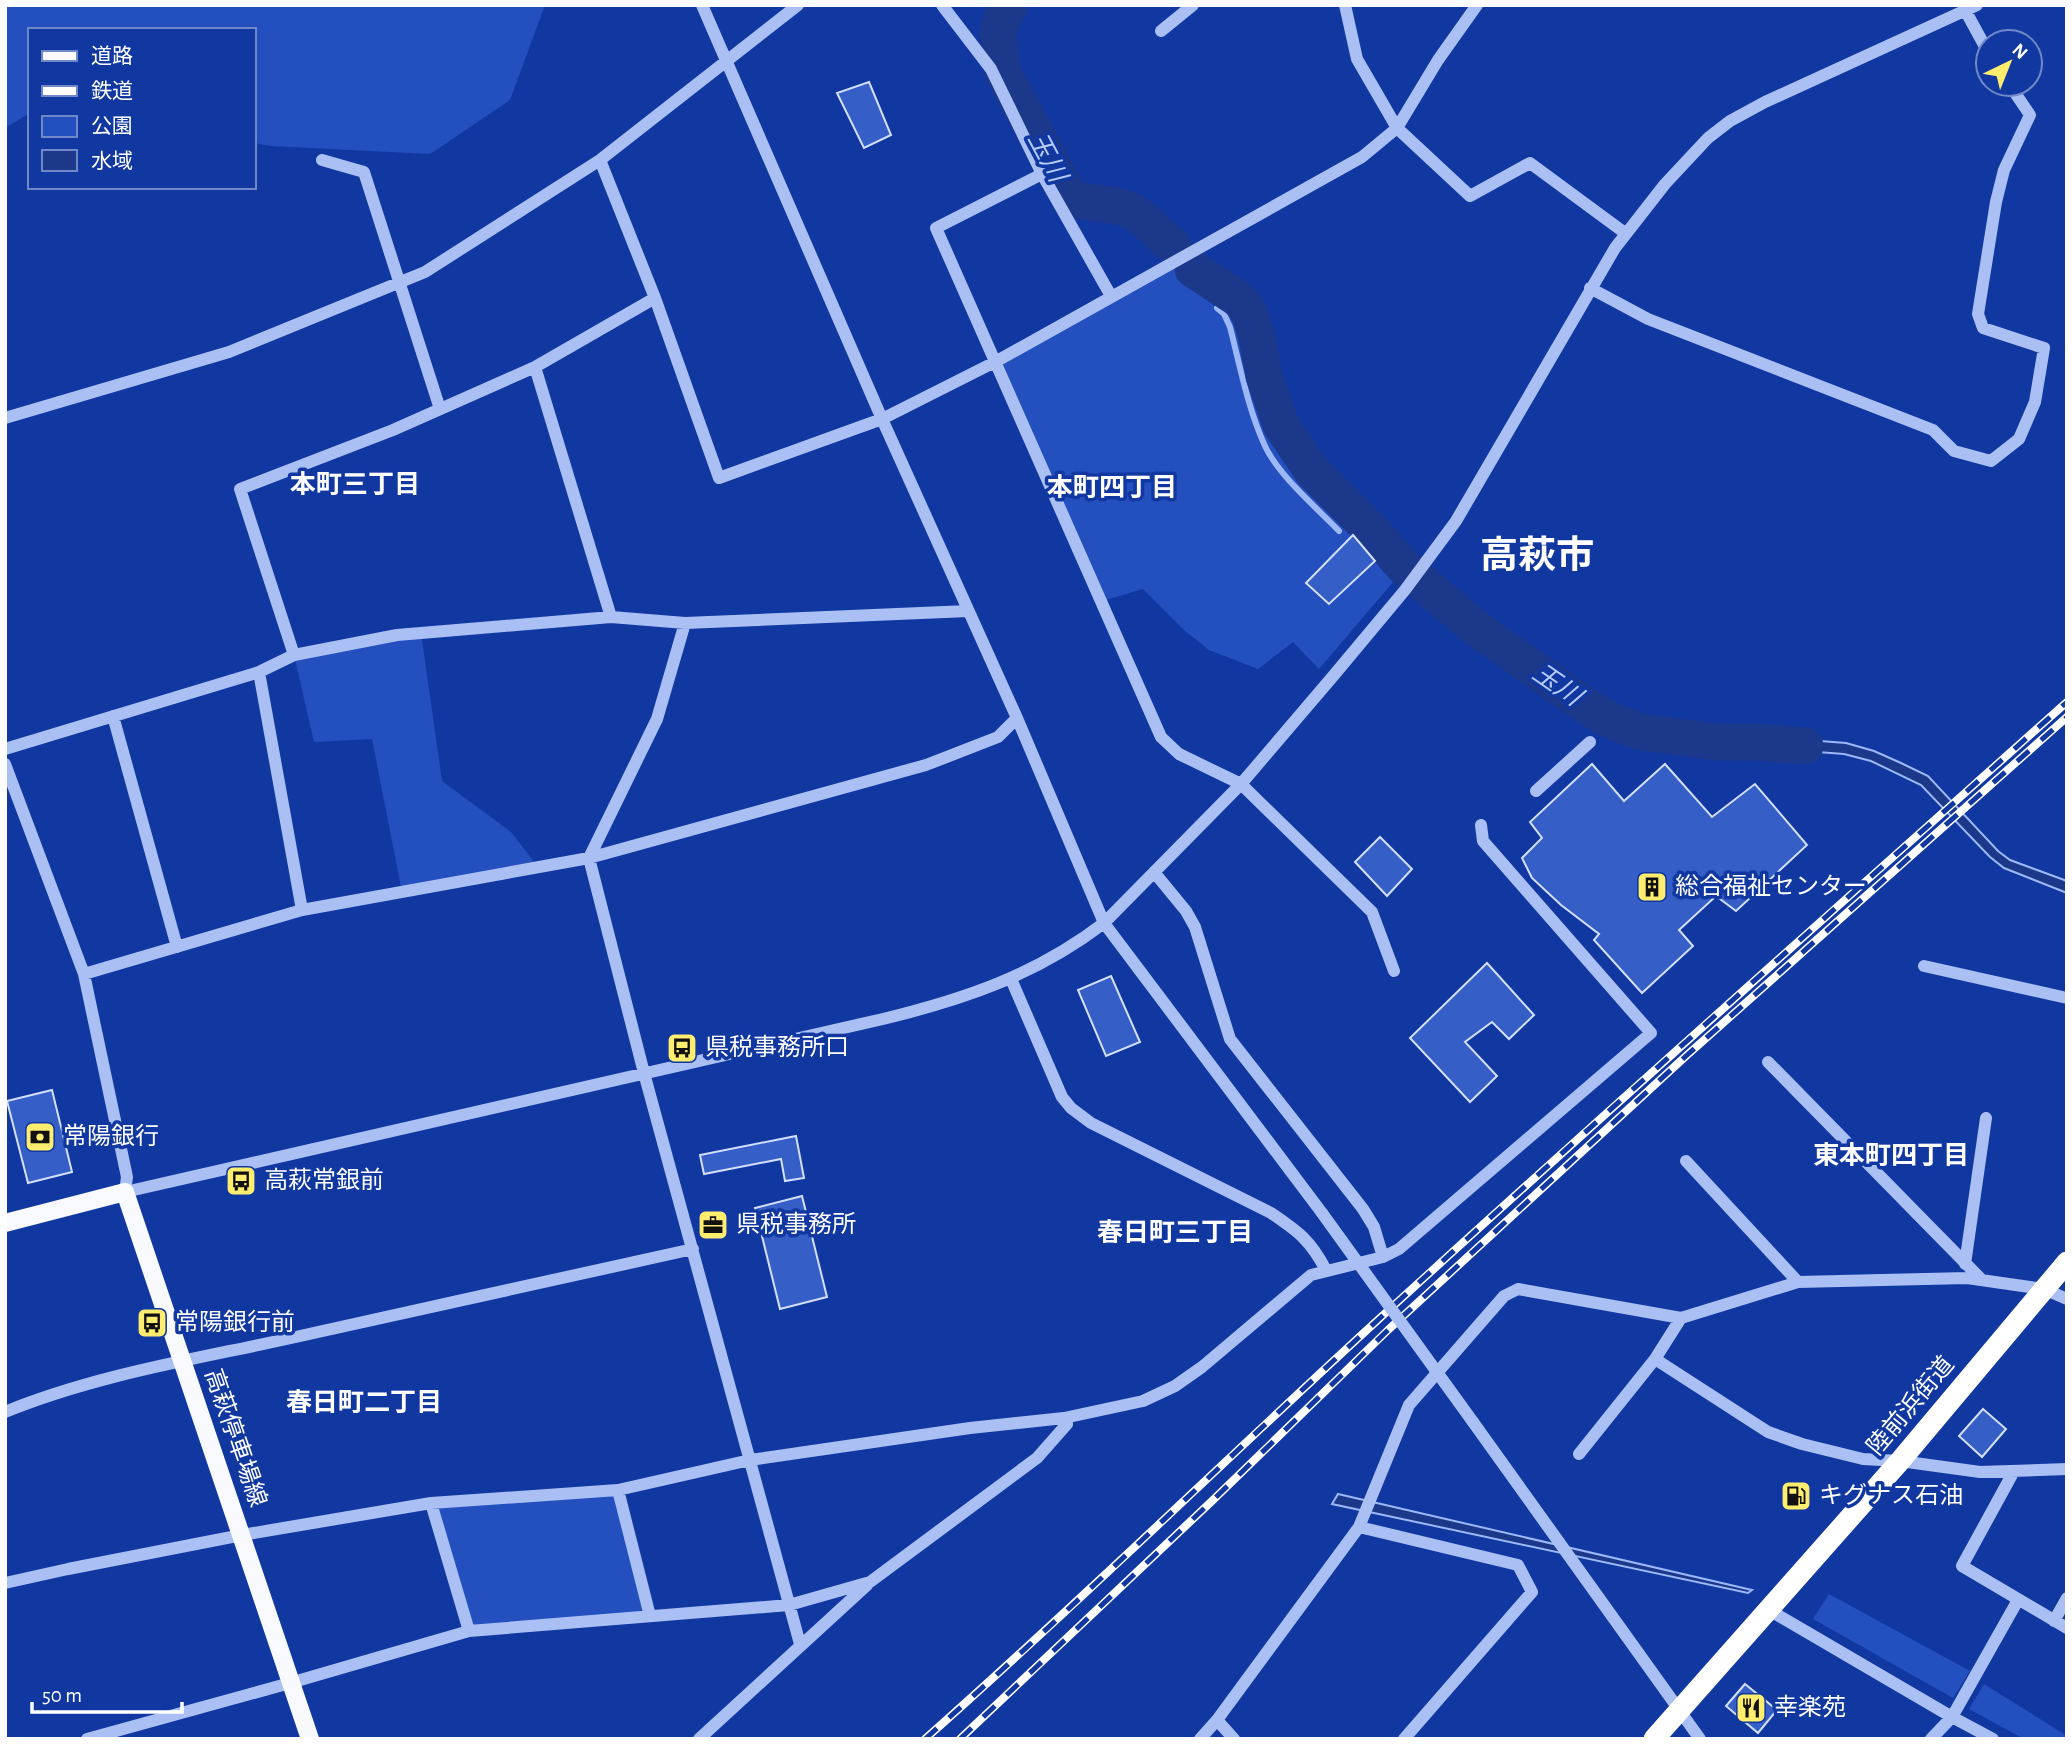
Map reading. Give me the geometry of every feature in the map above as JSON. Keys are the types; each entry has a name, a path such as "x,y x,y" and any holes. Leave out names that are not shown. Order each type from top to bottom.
{"highway":[{"name":"陸前浜街道","path":"1654,1739 1900,1461 2067,1262"}],"main road":[{"path":"5,1223 125,1192"},
{"name":"高萩停車場線","path":"125,1192 310,1739"}],"street":[{"path":"702,5 882,419 1017,718 1104,923 1322,1213 1700,1739"},
{"path":"5,418 229,352 425,272 600,160 798,5"},
{"path":"943,5 991,69 1042,174 1111,296"},
{"path":"1161,31 1193,5"},
{"path":"1345,5 1357,59 1397,128 1470,196 1530,163 1625,233"},
{"path":"600,160 655,298 719,478 882,419 995,362 1362,157 1397,128 1438,60 1477,5"},
{"path":"5,764 84,974 127,1177 125,1192 933,1007 1011,979 1049,960 1104,923 1241,783 1405,590 1456,521 1590,288 1625,233 1665,184 1708,138 1730,121 1765,102 1971,8 1979,28"},
{"path":"1590,288 1648,319 1933,430 1954,451 1991,461 2019,439 2035,401 2044,348 1983,328 1978,314 1996,202 2004,170 2030,115 2018,98"},
{"path":"322,160 364,172 440,409"},
{"path":"1042,174 936,228 995,362 1161,737 1179,754 1241,783 1372,912 1394,971"},
{"path":"294,655 240,489 393,430 535,367 655,298"},
{"path":"535,367 611,617"},
{"path":"5,749 259,672 294,655 397,635 611,617 685,623 968,611"},
{"path":"685,623 657,719 589,858 644,1073 800,1644"},
{"path":"259,672 302,910"},
{"path":"113,716 177,947"},
{"path":"84,974 302,910 589,858 926,765 998,737 1017,718"},
{"path":"1536,791 1590,742"},
{"path":"5,1583 242,1535 431,1503 618,1490 750,1460 970,1428 1064,1418 1143,1401 1175,1386 1202,1367 1311,1275 1383,1257 1399,1249 1651,1033 1483,841 1481,825"},
{"path":"1154,872 1186,911 1195,927 1230,1039 1363,1209 1374,1227 1383,1257"},
{"path":"1924,966 2067,998"},
{"path":"1011,979 1062,1097 1071,1108 1091,1124 1271,1213 1296,1230 1314,1248 1326,1270"},
{"path":"1768,1062 1981,1280"},
{"path":"1965,1264 1986,1118"},
{"path":"1686,1161 1798,1282"},
{"path":"5,1412 72,1388 693,1249"},
{"path":"1200,1739 1217,1720 1359,1527 1409,1405 1504,1296 1518,1289 1681,1318 1798,1282 1967,1278 2043,1289 2067,1299"},
{"path":"1579,1454 1655,1359 1681,1318"},
{"path":"1655,1359 1768,1432 1802,1444 1863,1460 1900,1461 1980,1472 2067,1469"},
{"path":"699,1739 870,1582 1037,1458 1067,1424 1064,1418"},
{"path":"2014,1471 1962,1566 2067,1629"},
{"path":"618,1490 650,1616"},
{"path":"431,1503 469,1631"},
{"path":"1359,1527 1518,1565 1532,1592 1404,1739"},
{"path":"88,1739 469,1631 789,1605 870,1582"},
{"path":"2054,1621 2067,1598"},
{"path":"1931,1739 1952,1717 2018,1600"},
{"path":"1769,1610 1993,1739"},
{"path":"1217,1720 1234,1739"}],"green space":[{"path":"5,5 545,5 510,100 430,154 256,143 256,28 28,28 28,114 5,128"},
{"path":"1168,266 1208,278 1243,303 1273,402 1292,441 1405,568 1319,669 1293,642 1258,669 1209,650 1184,630 1143,589 1106,600 1000,360"},
{"path":"421,633 442,781 511,832 538,867 402,892 372,739 314,742 294,655"},
{"path":"618,1490 650,1616 469,1631 431,1503"},
{"path":"1829,1594 1970,1671 1953,1698 1813,1619"},
{"path":"1984,1684 2067,1736 2067,1739 2024,1739 1969,1709"}],"water":[{"path":"1754,736 1846,743 1874,751 1928,776 1998,851 2010,860 2067,881 2067,893 2004,868 1990,857 1921,785 1871,761 1844,754 1753,747"},
{"path":"1338,1494 1752,1590 1748,1593 1332,1504"}],"building":[{"path":"869,82 891,135 864,148 837,93"},
{"path":"1353,535 1375,561 1329,604 1306,583"},
{"name":"総合福祉センター","path":"1592,764 1624,801 1665,764 1712,817 1755,784 1807,845 1736,911 1716,896 1679,930 1693,946 1642,993 1594,940 1599,934 1561,905 1532,878 1522,858 1542,838 1530,822"},
{"path":"1380,837 1412,869 1387,896 1355,862"},
{"path":"1487,963 1534,1015 1509,1039 1492,1022 1465,1042 1497,1076 1470,1102 1410,1038"},
{"path":"1111,976 1140,1042 1106,1056 1078,990"},
{"name":"常陽銀行","path":"52,1090 72,1172 28,1183 7,1101"},
{"path":"796,1136 804,1178 785,1181 781,1159 704,1174 700,1155"},
{"path":"802,1196 827,1297 780,1309 755,1208"},
{"path":"1983,1409 2006,1429 1982,1457 1959,1436"},
{"name":"幸楽苑","path":"1745,1684 1777,1710 1758,1733 1726,1706"}],"waterway":[{"name":"玉川","path":"1010,5 1004,13 998,33 1002,71 1069,196 1134,212 1174,247"},
{"name":"玉川","path":"1193,269 1243,303 1256,334 1264,376 1281,425 1312,471 1405,568 1476,628 1588,707 1612,721 1641,732 1717,742 1805,746"},
{"path":"1217,308 1224,314 1230,327 1249,402 1271,457 1289,480 1339,531"}],"railway":[{"path":"925,1739 1465,1241 2067,702"},
{"path":"960,1739 1388,1330 1686,1056 2067,717"}],"place":[{"name":"総合福祉センター","path":"1652,887"},
{"name":"県税事務所口","path":"682,1048"},
{"name":"常陽銀行","path":"40,1137"},
{"name":"高萩常銀前","path":"241,1181"},
{"name":"県税事務所","path":"713,1225"},
{"name":"常陽銀行前","path":"152,1323"},
{"name":"キグナス石油","path":"1796,1496"},
{"name":"幸楽苑","path":"1751,1708"}],"district":[{"name":"本町三丁目","path":"355,485"},
{"name":"本町四丁目","path":"1112,488"},
{"name":"高萩市","path":"1537,557"},
{"name":"東本町四丁目","path":"1891,1156"},
{"name":"春日町三丁目","path":"1175,1233"},
{"name":"春日町二丁目","path":"364,1403"}]}
